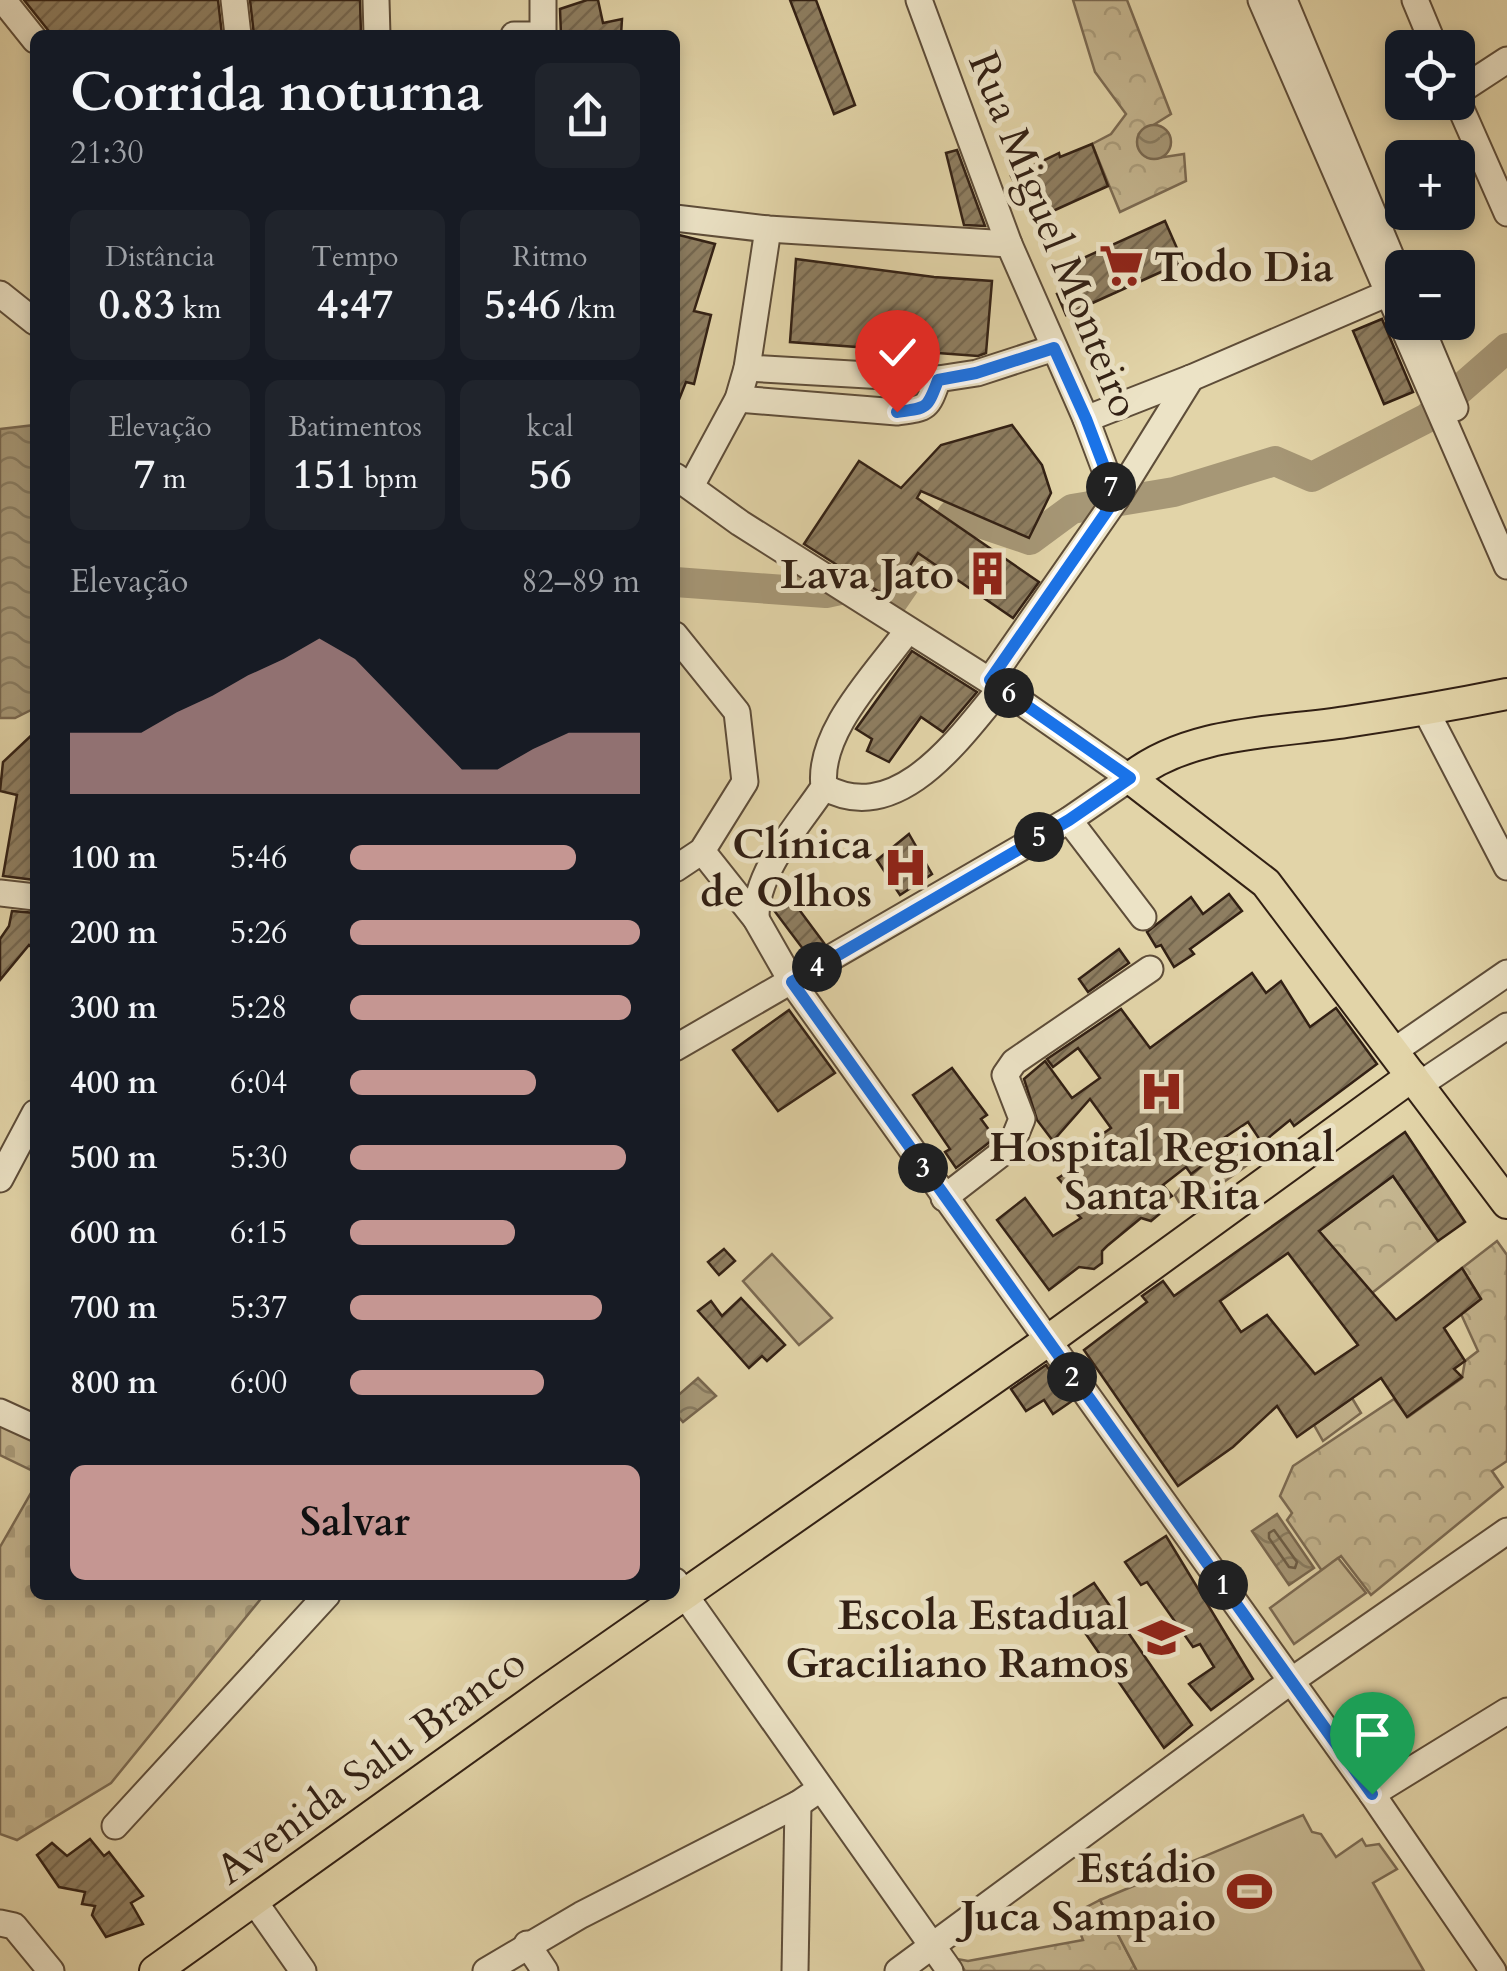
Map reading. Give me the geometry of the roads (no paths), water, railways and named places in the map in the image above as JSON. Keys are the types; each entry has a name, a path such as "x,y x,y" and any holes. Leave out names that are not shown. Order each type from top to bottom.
{"main road":[{"path":"1507,694 1426,711 1192,745 1153,760 1130,778 1266,883 1408,1071 1497,1176 1507,1203"},
{"name":"Avenida Salu Branco","path":"680,1588 1046,1342 1408,1071"},
{"name":"Avenida Salu Branco","path":"155,1971 548,1689 664,1600"}],"street":[{"path":"3,0 30,34"},
{"path":"234,0 237,30"},
{"path":"376,0 377,30"},
{"name":"Rua Miguel Monteiro","path":"919,0 1009,244 1086,419 1113,502"},
{"path":"1261,0 1385,261"},
{"path":"1284,0 1385,255"},
{"path":"1415,0 1428,30"},
{"path":"544,30 549,2"},
{"path":"1475,81 1507,60"},
{"path":"1466,120 1507,212"},
{"path":"680,219 768,230 1009,244"},
{"path":"680,1045 1069,820 1130,778 996,684 740,523 683,481 738,398 748,368 768,230"},
{"path":"0,294 30,318"},
{"path":"1086,419 1385,294"},
{"path":"1419,340 1507,566"},
{"path":"1425,340 1446,408 1507,527"},
{"path":"748,368 938,380 976,373 1054,348"},
{"path":"824,787 842,797 861,799 904,786 939,761 996,684 1191,378"},
{"path":"738,398 897,412 922,409 929,403 938,380"},
{"path":"756,918 756,906 768,872 824,787 822,769 828,746 908,630"},
{"path":"680,641 737,712 745,782 702,851 680,864"},
{"path":"1426,711 1507,868"},
{"path":"1069,820 1143,916"},
{"path":"702,851 756,918 792,982 1494,1971"},
{"path":"0,893 30,897"},
{"path":"944,1198 1012,1146 1022,1118 1005,1075 1014,1062 1150,969"},
{"path":"1408,1071 1507,973"},
{"path":"1408,1071 1507,1026"},
{"path":"0,1179 30,1123"},
{"path":"0,1412 30,1426"},
{"path":"898,1971 1291,1680 1507,1530"},
{"path":"680,1588 950,1971"},
{"path":"115,1826 322,1600"},
{"path":"1372,1794 1507,1711"},
{"path":"486,1971 527,1944 820,1789"},
{"path":"795,1971 798,1804"},
{"path":"254,1902 303,1971"},
{"path":"0,1923 14,1926 51,1971"},
{"path":"527,1944 546,1971"}],"water":[{"path":"1154,125 1166,130 1171,142 1166,154 1154,159 1142,154 1137,142 1142,130"},
{"path":"30,426 30,710 15,718 0,718 0,429"},
{"path":"698,1378 716,1396 683,1422 680,1394"},
{"path":"1277,1514 1314,1568 1289,1585 1252,1531"}],"waterway":[{"path":"680,582 826,593 854,587 891,604 953,514 1030,540 1072,509 1174,492 1275,461 1312,477 1427,418 1507,348"}],"place":[{"name":"Todo Dia","path":"1121,266"},
{"name":"Lava Jato","path":"987,573"},
{"name":"Clínica de Olhos","path":"905,867"},
{"name":"Hospital Regional Santa Rita","path":"1162,1092"},
{"name":"Escola Estadual Graciliano Ramos","path":"1162,1638"},
{"name":"Estádio Juca Sampaio","path":"1249,1891"}]}
